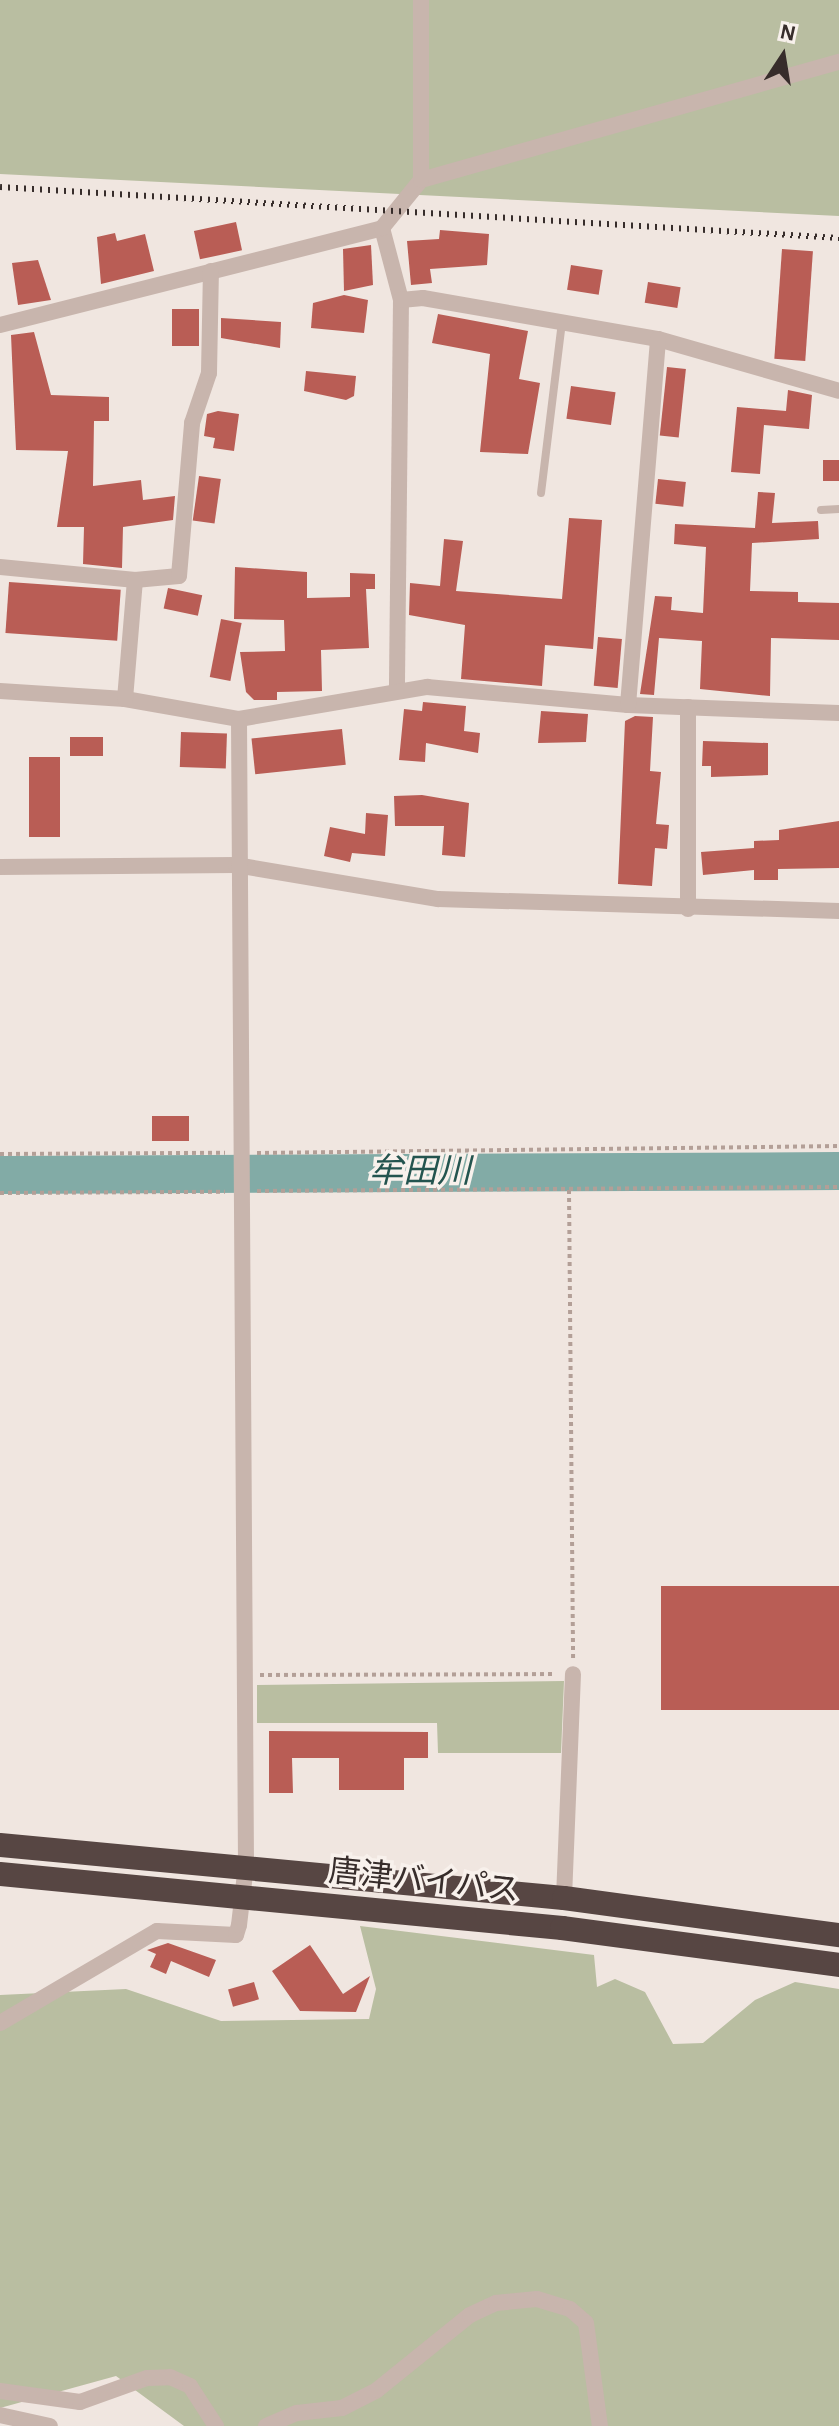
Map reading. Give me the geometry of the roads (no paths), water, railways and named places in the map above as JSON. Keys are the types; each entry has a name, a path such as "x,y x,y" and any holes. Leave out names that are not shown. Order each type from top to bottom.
{"highway":[{"name":"唐津バイパス","path":"0,1845 246,1865 564,1898 839,1935"},
{"name":"唐津バイパス","path":"0,1874 242,1894 839,1965"}],"street":[{"path":"421,0 421,180"},
{"path":"0,325 382,228 421,180 839,62"},
{"path":"382,228 401,300 397,691"},
{"path":"0,567 135,580 179,576 192,423 209,373 211,271"},
{"path":"401,300 423,298 658,339 839,391"},
{"path":"628,705 658,339"},
{"path":"125,699 135,580"},
{"path":"0,691 125,699 239,719 427,687 628,705 839,713"},
{"path":"688,707 688,909"},
{"path":"0,2023 157,1931 236,1935 246,1865 236,865 239,719"},
{"path":"0,867 236,865 438,899 688,909 839,911"},
{"path":"564,1898 573,1674"},
{"path":"266,2426 297,2413 342,2408 377,2390 470,2315 496,2303 537,2299 570,2309 586,2323 600,2426"},
{"path":"0,2391 80,2402 147,2378 170,2377 190,2386 216,2426"},
{"path":"0,2415 50,2426"}],"lane":[{"path":"541,493 562,322"},
{"path":"821,510 839,509"}],"waterway":[{"name":"牟田川","path":"0,1175 839,1171"}],"railway":[{"path":"0,187 839,238"}]}
